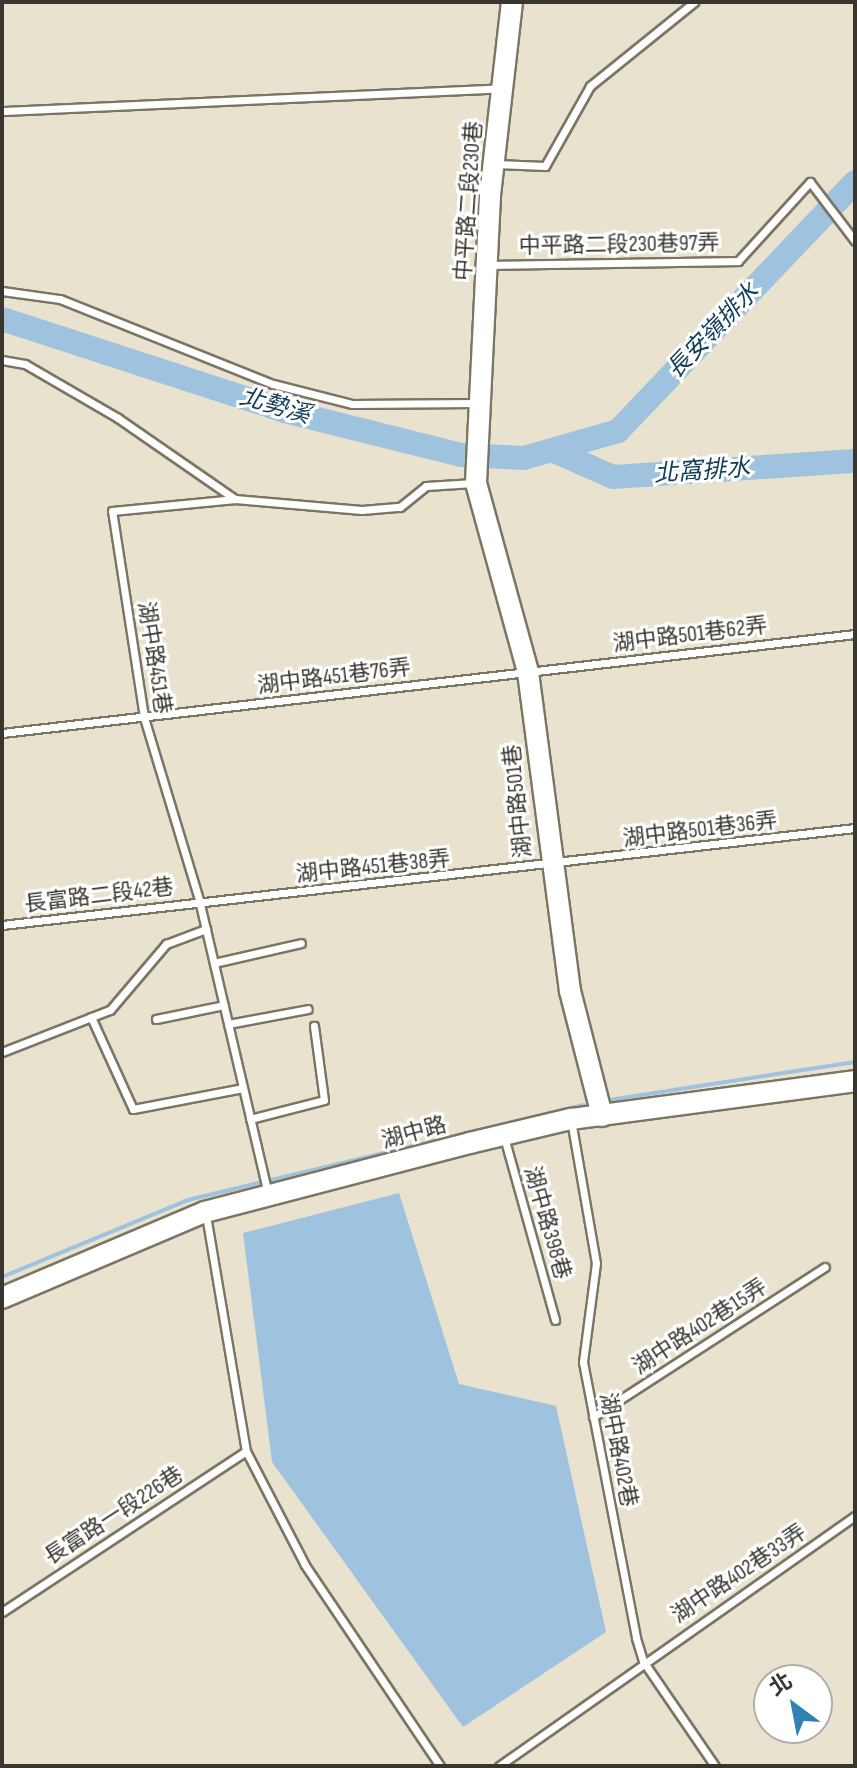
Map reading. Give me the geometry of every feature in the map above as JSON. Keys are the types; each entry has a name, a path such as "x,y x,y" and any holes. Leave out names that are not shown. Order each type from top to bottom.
{"street":[{"name":"中平路二段230巷","path":"476,483 476,403 490,265 494,164 512,2"},
{"name":"湖中路501巷","path":"476,483 528,672 550,868 570,991 602,1116"},
{"name":"湖中路","path":"2,1298 205,1212 503,1135 571,1119 855,1081"}],"lane":[{"path":"494,164 545,166 590,86 694,2"},
{"path":"2,111 502,88"},
{"name":"中平路二段230巷97弄","path":"490,265 738,261 810,182 853,236"},
{"path":"2,291 60,299 273,384 352,404 476,403"},
{"path":"2,360 25,364 118,418 235,499"},
{"name":"湖中路451巷","path":"268,1196 200,903 144,717 112,511 235,499 362,510 400,507 426,486 476,483"},
{"name":"湖中路501巷62弄","path":"528,672 855,634"},
{"name":"湖中路451巷76弄","path":"2,733 528,672"},
{"name":"湖中路501巷36弄","path":"550,868 855,828"},
{"name":"湖中路451巷38弄","path":"200,903 550,868"},
{"name":"長富路二段42巷","path":"2,925 200,903"},
{"path":"2,1052 110,1010 166,944 206,929"},
{"path":"214,963 301,943"},
{"path":"156,1019 224,1005"},
{"path":"228,1024 308,1009"},
{"path":"91,1017 133,1109 243,1088"},
{"path":"250,1119 324,1100 314,1026"},
{"name":"湖中路402巷","path":"571,1119 594,1232 583,1362 643,1661 715,1766"},
{"name":"湖中路398巷","path":"503,1135 555,1320"},
{"path":"205,1212 246,1451 305,1565 440,1766"},
{"name":"湖中路402巷15弄","path":"593,1417 825,1267"},
{"name":"長富路一段226巷","path":"2,1612 246,1451"},
{"name":"湖中路402巷33弄","path":"499,1766 643,1661 855,1516"}],"water":[{"path":"399,1193 459,1384 556,1406 606,1632 463,1727 272,1462 243,1233"}],"waterway":[{"name":"北勢溪","path":"2,319 285,411 462,455 524,458 618,431 855,182"},
{"name":"北窩排水","path":"554,451 613,477 855,461"},
{"path":"609,1100 855,1062"},
{"path":"2,1277 188,1200 584,1105"}],"water label":[{"name":"長安嶺排水","path":"713,331"}]}
